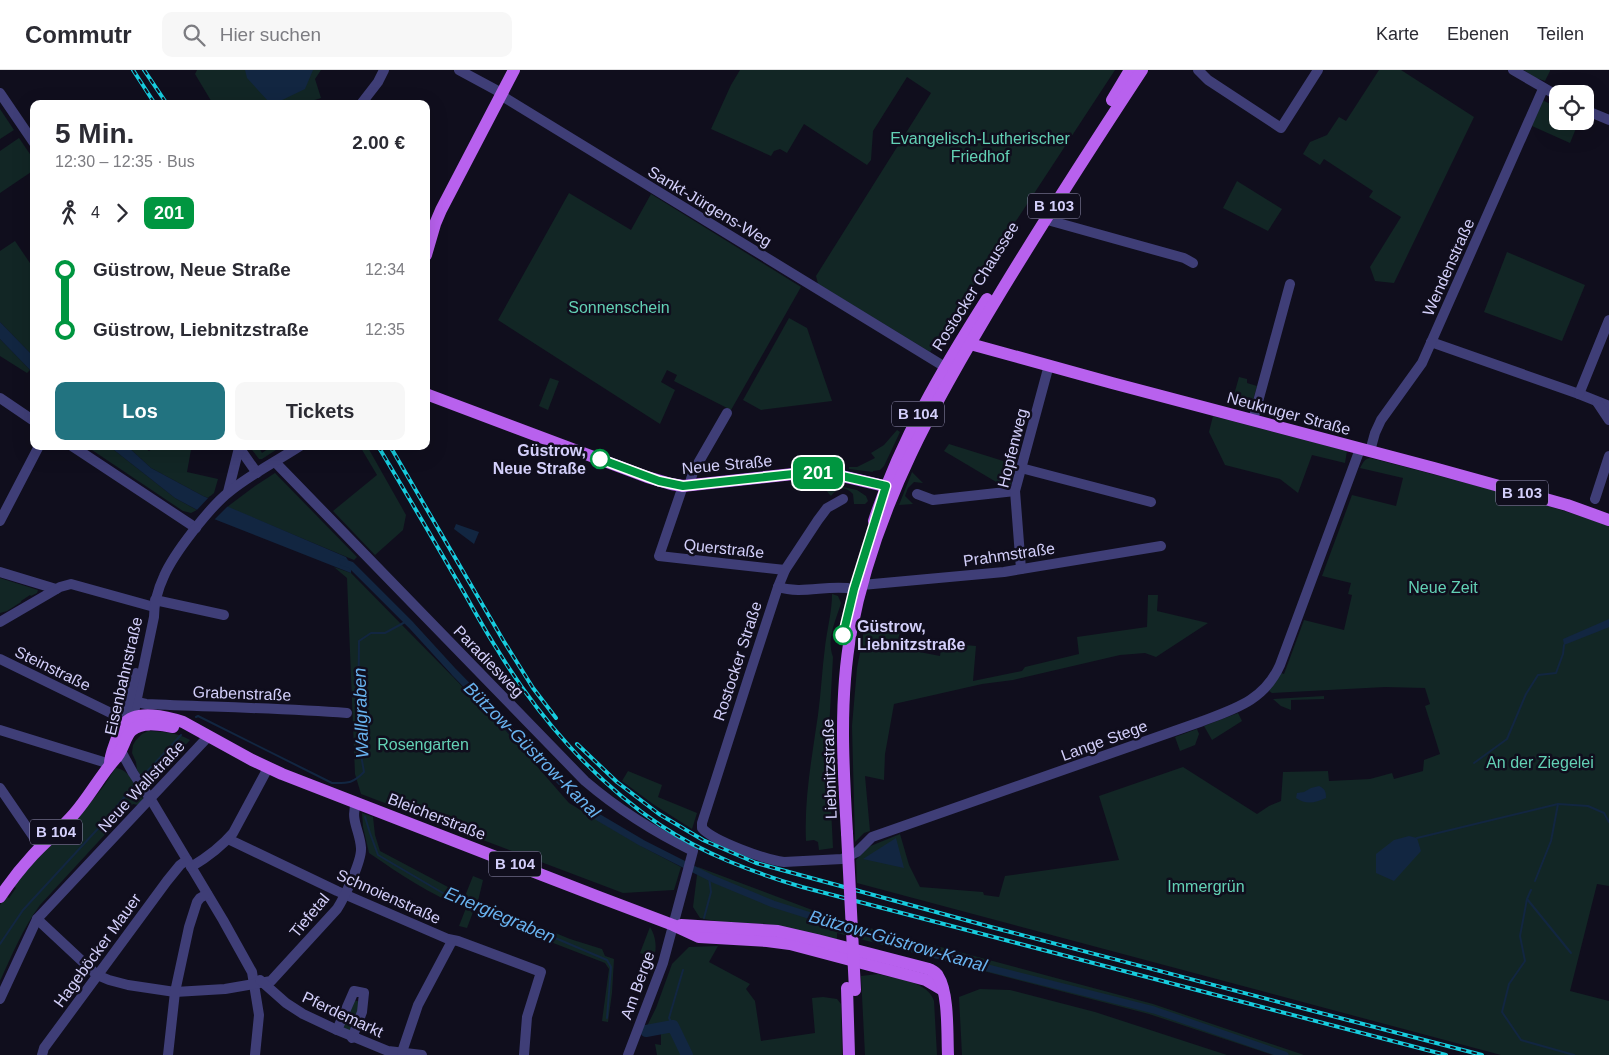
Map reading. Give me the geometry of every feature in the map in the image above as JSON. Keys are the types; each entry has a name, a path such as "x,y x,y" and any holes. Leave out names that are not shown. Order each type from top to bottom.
{"main road":[{"path":"430,241 435,224 514,70"},
{"name":"Rostocker Chaussee","path":"964,342 1023,239 1118,92 1130,70"},
{"name":"Rostocker Chaussee","path":"945,367 964,342 1142,70"},
{"name":"Neukruger Straße","path":"964,342 1558,503 1609,520"},
{"name":"B 104","path":"891,487 964,342"},
{"name":"B 104","path":"891,487 907,436 945,367"},
{"name":"Neue Straße","path":"430,395 653,479 687,486 793,474 820,473 891,487"},
{"name":"Liebnitzstraße","path":"857,1055 851,989 843,833 842,735 850,642 858,587 891,487"},
{"name":"Bleicherstraße","path":"128,722 149,715 183,722 268,768 599,898 673,924 699,937 790,944 926,980 943,990 946,1004 948,1055"},
{"name":"Bleicherstraße","path":"128,722 195,729"},
{"name":"Eisenbahnstraße","path":"110,764 121,751 128,722"},
{"name":"Eisenbahnstraße","path":"110,764 110,756 128,722"},
{"name":"B 104","path":"2,890 84,802 110,764"},
{"name":"B 104","path":"850,1055 851,989"}],"street":[{"path":"364,100 378,82 384,70"},
{"name":"Sankt-Jürgens-Weg","path":"459,70 496,90 507,99 945,367"},
{"path":"1201,71 1208,80 1281,128 1318,70"},
{"path":"1518,71 1549,91"},
{"name":"Wendenstraße","path":"1365,450 1382,420 1422,363 1543,88"},
{"path":"0,93 30,137"},
{"path":"1594,114 1609,120"},
{"path":"1046,218 1184,258 1193,263"},
{"path":"1253,420 1290,284"},
{"path":"1579,394 1609,320"},
{"path":"1431,342 1609,406"},
{"name":"Hopfenweg","path":"1021,569 1015,491 1049,365"},
{"path":"0,398 30,418"},
{"path":"1597,401 1609,420"},
{"path":"687,486 727,413"},
{"path":"0,521 37,450"},
{"path":"79,450 199,524"},
{"path":"225,495 238,450"},
{"path":"241,450 256,473"},
{"name":"Eisenbahnstraße","path":"128,722 147,621 169,565 199,524 225,495 294,450"},
{"name":"Lange Stege","path":"707,833 775,861 794,862 842,859 857,852 872,837 1200,722 1246,703 1261,693 1275,676 1365,450"},
{"path":"1596,499 1609,456"},
{"name":"Paradiesweg","path":"274,462 585,781 614,806 693,851 689,866"},
{"path":"1021,468 1151,502"},
{"name":"Querstraße","path":"687,486 659,556 785,570"},
{"path":"917,494 934,500 1015,491"},
{"name":"Rostocker Straße","path":"707,833 702,828 702,823 778,587 785,570 818,520 828,508 842,499"},
{"name":"Prahmstraße","path":"778,587 794,590 858,587 981,575 1160,546"},
{"path":"0,572 58,588"},
{"path":"0,622 58,588 71,584 155,604 224,616"},
{"name":"Eisenbahnstraße","path":"128,722 137,703 155,604"},
{"name":"Steinstraße","path":"0,659 128,722"},
{"path":"137,703 149,715"},
{"name":"Grabenstraße","path":"137,703 215,708 288,708 347,713"},
{"path":"0,730 110,764"},
{"name":"Neue Wallstraße","path":"0,999 37,919 146,794 205,740"},
{"path":"121,751 188,864 204,896 259,984 259,1015 255,1055"},
{"path":"228,839 268,768"},
{"path":"0,788 37,842"},
{"name":"Tiefetal","path":"259,984 281,970 336,909 345,894 360,858 361,848 353,814 356,803"},
{"name":"Hageböcker Mauer","path":"42,1055 44,1048 166,881 188,864 228,839"},
{"name":"Schnoienstraße","path":"228,839 345,894 452,941 458,941 541,972 527,1017 524,1055"},
{"name":"Am Berge","path":"628,1055 660,970 689,866"},
{"path":"168,1055 174,992 195,906 204,896"},
{"path":"37,919 97,975 109,980 174,992 225,989 259,984"},
{"path":"402,1052 418,1005 452,941"},
{"name":"Pferdemarkt","path":"259,984 303,1014 352,1038 387,1053 402,1052 422,1055"},
{"path":"336,1030 354,991 364,994 362,1012 352,1038"}],"green space":[{"path":"197,70 321,70 315,79 321,98 315,100 211,100 195,74"},
{"name":"Evangelisch-Lutherischer Friedhof","path":"740,70 1115,70 930,352 818,284 816,276 931,93 907,77 873,131 871,160 867,165 804,124 787,153 780,149 774,151 771,156 711,129"},
{"path":"1379,70 1401,70 1474,117 1394,283 1375,281 1370,267 1401,217 1369,197 1373,191 1324,159 1320,165 1303,154 1310,142 1327,135 1339,117 1346,121"},
{"path":"1524,70 1550,71 1545,81 1536,78"},
{"path":"1542,100 1549,103 1549,130 1575,130 1570,143 1532,126"},
{"path":"0,109 14,130 0,139"},
{"path":"19,138 30,154 30,173 0,193 0,151"},
{"path":"1237,181 1282,209 1268,231 1223,208"},
{"name":"Sonnenschein","path":"569,193 631,230 651,194 801,287 731,410 674,381 677,375 667,370 661,382 675,390 660,424 498,320"},
{"path":"15,241 30,263 30,353 0,322 0,251"},
{"path":"1507,252 1585,285 1562,341 1484,312"},
{"path":"789,318 807,328 832,401 761,410 743,400"},
{"path":"0,339 30,370 27,373 0,356"},
{"path":"1239,377 1247,379 1247,383 1257,386 1251,407 1232,402"},
{"path":"550,378 559,381 548,410 539,406"},
{"path":"1213,416 1347,451 1345,463 1312,455 1298,493 1280,479 1225,465 1209,432"},
{"path":"897,430 900,432 884,466 880,470 873,472 849,469 849,467 857,467 875,458 871,453 884,445"},
{"path":"949,444 1016,465 1011,485 1003,486 944,451"},
{"path":"92,450 114,450 175,498 197,510 191,513 183,511"},
{"path":"131,450 191,450 187,472 218,479 214,493 208,498 151,468"},
{"path":"252,450 260,450 262,453 266,450 276,450 262,459 259,459"},
{"path":"362,450 369,450 406,515 403,530 375,555 333,511 377,475"},
{"path":"1370,458 1520,498 1609,526 1609,886 1597,884 1570,991 1609,1001 1609,1055 1501,1055 857,883 856,860 868,847 900,834 909,865 920,887 983,892 984,895 999,897 1005,876 1119,860 1099,796 1183,767 1257,814 1281,801 1283,772 1328,771 1329,781 1370,779 1392,773 1394,779 1423,771 1424,760 1440,754 1425,706 1430,704 1425,688 1385,687 1272,693 1269,691 1281,673 1284,674 1304,620 1344,630 1352,595 1348,594 1351,583 1322,576 1352,495 1396,506 1403,478 1360,468 1365,460"},
{"path":"912,472 923,483 914,482 908,488 905,496 913,504 899,505"},
{"path":"275,473 357,557 354,560 227,507"},
{"path":"820,482 857,490 866,496 868,501 865,504 854,504 853,494 844,489 839,489 831,496"},
{"name":"Rosengarten","path":"334,567 351,573 507,732 569,803 641,846 681,867 674,890 623,893 361,794 355,774 347,578"},
{"path":"0,578 38,590 37,593 30,595 7,611 0,613"},
{"path":"832,594 838,596 841,603 831,636 833,657 828,748 833,848 819,850 818,842 814,840 806,841 806,809"},
{"path":"1148,595 1158,595 1157,611 1208,623 1156,657 1145,653 1120,655 1013,680 982,684 894,704 885,754 884,780 865,776 870,831 864,833 855,842 852,726 857,668 863,637 862,622 900,629 899,637 906,639 904,649 940,656 942,643 976,646 973,681 1022,671 1025,667 1079,654 1077,637 1147,627"},
{"path":"1324,696 1324,699 1291,700 1291,710 1281,706 1273,699"},
{"path":"1238,713 1242,721 1212,740 1204,726"},
{"path":"1197,729 1199,734 1195,745 1180,751 1175,737"},
{"path":"148,731 180,735 190,740 148,787 137,770 132,753 136,740"},
{"path":"115,768 124,771 128,775 143,798 142,802 138,805 133,804 40,905 23,932 0,981 0,905 6,896 9,898 16,888 13,885 95,797"},
{"path":"628,771 662,785 658,797 697,813 692,829 622,781"},
{"path":"362,813 373,817 375,835 380,851 465,896 473,876 483,880 478,901 570,939 602,949 605,956 614,959 608,1022 602,1021 609,969 605,963 473,912 467,928 459,926 466,908 428,890 369,853"},
{"path":"698,867 836,919 1153,1004 1304,1055 1273,1055 1149,1014 837,933 837,940 767,924 721,922 700,918 693,907"},
{"path":"650,927 655,942 654,958 640,953"},
{"path":"718,946 709,962 750,984 746,989 755,1001 761,1041 815,1033 812,998 837,999 841,1004 842,1055 657,1055 655,1044 661,1045 661,1033 645,1034 645,1027 656,1008 672,964 689,947"},
{"path":"878,974 918,985 931,994 934,1001 937,1055 865,1055 861,976"},
{"path":"980,989 1010,990 1095,1012 1227,1055 962,1055 959,997"},
{"path":"352,1000 362,1002 352,1032 341,1027"}],"water":[{"path":"245,70 313,70 305,89 282,100 267,100 247,78"},
{"path":"0,322 30,353 30,370 0,339"},
{"path":"114,450 131,450 151,468 203,496 346,557 351,565 351,573 214,519 175,498"},
{"path":"456,524 479,532 474,544 454,529"},
{"path":"1609,619 1609,627 1564,645 1563,639"},
{"path":"1319,786 1325,790 1326,798 1318,801 1303,802 1296,798 1297,793"},
{"path":"1409,836 1417,838 1421,851 1394,881 1376,873 1376,854 1394,840"},
{"path":"896,838 904,868 863,859"}],"pier":[{"path":"210,496 229,505 213,521 195,512"}],"waterway":[{"name":"Bützow-Güstrow-Kanal","path":"342,562 351,565 411,625 591,813 642,843 713,879 773,904 925,952 1154,1010 1285,1055"},
{"name":"Wallgraben","path":"196,717 198,716 332,783 353,781 364,772 358,738 359,641 371,633 385,633 407,621"},
{"path":"1474,763 1507,739 1526,694 1538,675 1556,673 1563,654 1564,645"},
{"name":"Wallgraben","path":"140,779 181,735"},
{"name":"Wallgraben","path":"0,944 23,910 105,821 135,784"},
{"path":"1417,838 1558,804 1588,806 1604,813 1609,822"},
{"path":"1535,881 1551,841 1558,804"},
{"name":"Energiegraben","path":"365,817 378,855 453,899 534,929 607,960 611,967 607,1018"},
{"path":"704,918 711,892 709,877"},
{"path":"1531,890 1527,899 1520,936 1525,961 1509,984 1502,1012 1521,1040 1574,1055"},
{"path":"1527,899 1571,953"},
{"path":"673,1026 669,1018 683,970"},
{"path":"646,1031 673,1026 687,1055"}],"railway":[{"path":"133,70 152,100"},
{"path":"144,70 164,100"},
{"path":"380,450 489,636 530,699 549,723 590,768 612,788 660,825 694,845 729,861 802,887 1446,1055"},
{"path":"392,450 503,640 533,688 556,718"},
{"path":"577,744 617,782 659,814 703,840 756,863 991,927 1482,1055"}],"bus line":[{"name":"201","path":"600,459 659,481 683,486 793,474 820,473 886,486 854,589 843,635"}],"place":[{"name":"Güstrow, Neue Straße","path":"600,459"},
{"name":"Güstrow, Liebnitzstraße","path":"843,635"}],"park label":[{"name":"Neue Zeit","path":"1443,587"},
{"name":"An der Ziegelei","path":"1540,762"},
{"name":"Immergrün","path":"1206,886"}]}
